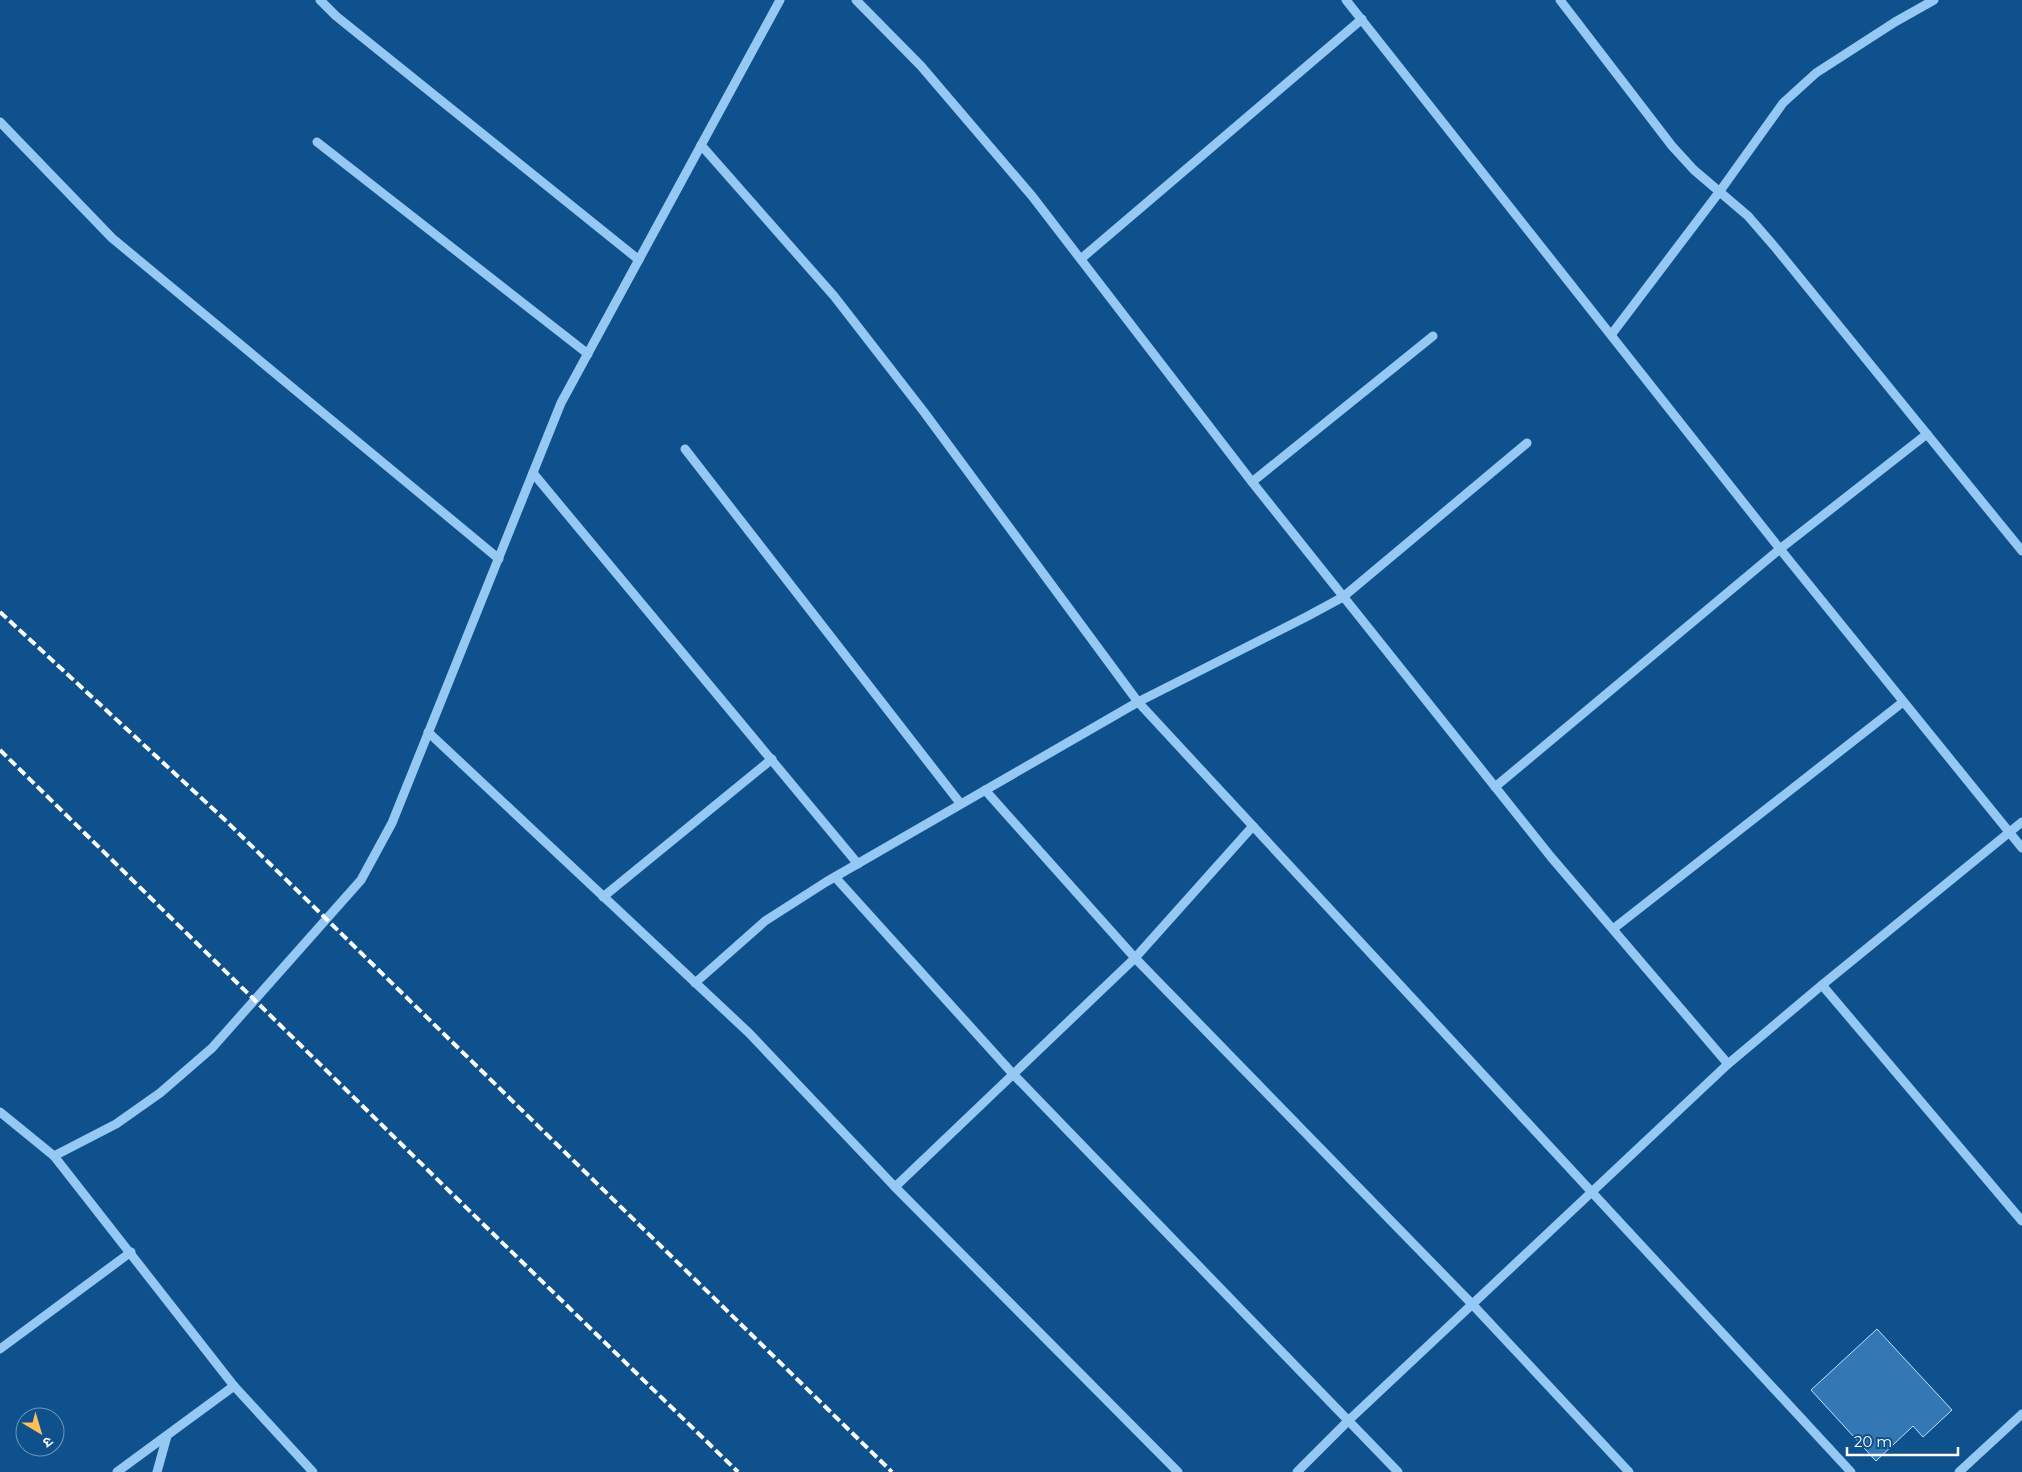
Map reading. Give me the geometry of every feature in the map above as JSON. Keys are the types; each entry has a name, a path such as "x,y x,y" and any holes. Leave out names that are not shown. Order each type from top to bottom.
{"street":[{"path":"320,0 336,16 639,260"},
{"path":"54,1156 116,1124 160,1093 212,1048 361,880 392,823 561,403 780,0"},
{"path":"856,0 922,66 1032,196 1082,258 1252,482 1551,857 1728,1064"},
{"path":"1346,0 1780,549 2022,848"},
{"path":"1560,0 1672,146 1694,170 1748,216 1774,246 2022,551"},
{"path":"1611,335 1720,191 1783,103 1816,73 1894,22 1934,0"},
{"path":"1082,258 1362,19"},
{"path":"0,122 112,238 498,559"},
{"path":"317,142 588,354"},
{"path":"702,144 840,304 924,412 1138,702 1851,1472"},
{"path":"1252,482 1433,336"},
{"path":"1495,787 1780,549 1927,434"},
{"path":"695,983 765,921 835,876 1138,702 1343,597 1527,443"},
{"path":"685,449 960,803"},
{"path":"533,473 858,864"},
{"path":"1613,929 1903,702"},
{"path":"428,732 749,1033 895,1188 1178,1472"},
{"path":"603,897 772,759"},
{"path":"985,790 1135,958 1472,1304 1629,1472"},
{"path":"1297,1472 1472,1304 1728,1064 2022,822"},
{"path":"895,1188 1135,958 1253,826"},
{"path":"835,876 1013,1074 1350,1420 1398,1472"},
{"path":"1822,985 2022,1221"},
{"path":"2,1118 54,1156 234,1386 313,1472"},
{"path":"0,1349 131,1252"},
{"path":"117,1472 234,1386"},
{"path":"1959,1472 2022,1414"},
{"path":"157,1472 167,1436"}],"building":[{"path":"1877,1329 1952,1410 1923,1437 1913,1426 1876,1461 1811,1390"}],"railway":[{"path":"0,612 224,819 892,1472"},
{"path":"0,750 738,1472"}]}
